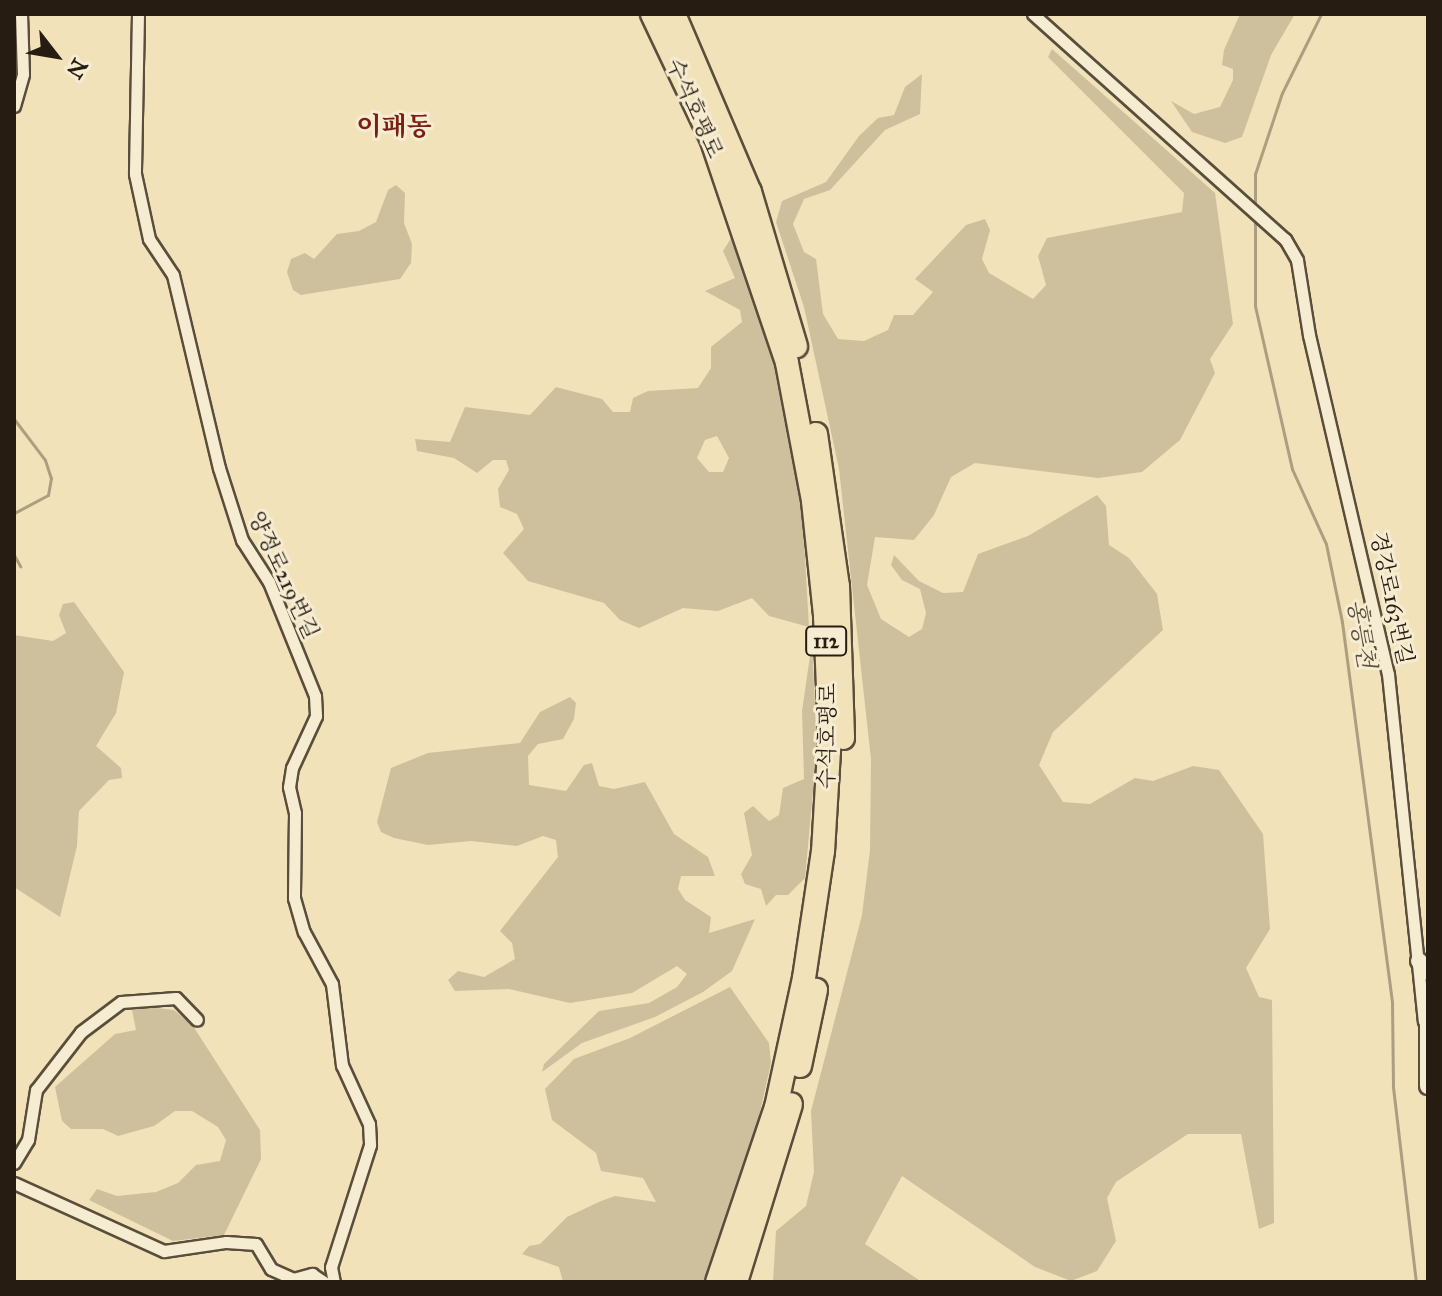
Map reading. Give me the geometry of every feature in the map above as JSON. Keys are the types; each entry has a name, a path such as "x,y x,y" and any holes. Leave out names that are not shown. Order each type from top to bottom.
{"highway":[{"name":"수석호평로","path":"652,14 711,138 787,363 813,501 825,616 829,749 823,851 804,978 776,1107 717,1282"},
{"name":"수석호평로","path":"674,14 750,192 805,381 827,488 845,695 840,813 810,1024 780,1151 736,1282"}],"street":[{"path":"14,106 23,74 21,14"},
{"name":"양정로219번길","path":"138,14 135,174 149,239 173,275 242,540 269,582 315,696 316,716 290,778 294,898 304,932 332,984 342,1065 369,1134 331,1267 334,1282"},
{"name":"경강로163번길","path":"1033,14 1285,239 1297,260 1309,335 1388,674 1424,966 1426,1021"},
{"path":"14,1163 28,1140 36,1090 81,1032 121,1002 176,998 197,1020"},
{"path":"1426,1021 1428,1086"},
{"path":"14,1183 164,1251 226,1242 256,1244 271,1269 293,1279 312,1274 324,1282"}],"shaded area":[{"path":"1240,14 1295,14 1271,55 1242,137 1225,143 1192,132 1171,101 1194,114 1220,107 1233,80 1233,69 1222,65 1224,50"},
{"path":"1052,49 1215,193 1233,324 1210,359 1215,373 1180,440 1142,472 1098,478 975,463 951,477 934,515 914,540 875,537 867,585 881,619 909,637 922,629 926,613 920,589 902,580 891,565 894,555 919,581 943,593 963,592 978,554 1028,536 1097,495 1106,506 1109,545 1129,558 1157,594 1163,630 1053,732 1039,765 1063,802 1090,804 1135,778 1153,781 1193,766 1219,770 1263,834 1270,929 1246,968 1259,997 1272,1000 1274,1223 1259,1229 1241,1134 1188,1134 1116,1182 1107,1198 1116,1241 1097,1271 1071,1281 1035,1267 902,1176 865,1244 922,1282 773,1282 776,1231 806,1206 814,1172 811,1111 862,915 870,850 871,759 839,469 804,307 776,222 782,201 826,182 859,136 878,118 894,115 905,87 922,74 920,114 885,130 830,190 804,199 793,224 804,252 816,259 823,314 838,339 864,341 888,330 894,315 913,315 933,292 915,279 966,225 985,219 990,230 982,259 989,273 1033,299 1046,285 1038,256 1047,238 1182,212 1184,193 1048,57"},
{"path":"396,185 405,193 404,223 412,244 411,263 400,279 301,295 293,290 287,272 291,259 305,253 314,259 337,234 359,231 376,222 388,190"},
{"path":"733,235 758,298 800,471 809,627 769,616 752,598 718,611 683,608 639,628 620,620 604,603 528,581 503,553 524,529 517,514 500,507 498,489 509,470 506,460 493,460 477,473 454,458 417,451 415,439 450,442 465,407 530,415 556,387 602,399 613,412 630,412 633,398 648,391 698,388 711,368 711,347 742,322 740,310 705,291 735,278 723,251","holes":["717,436 729,458 723,472 709,472 697,458 705,440"]},
{"path":"74,602 124,672 116,713 96,746 121,768 122,778 109,780 79,811 77,846 60,917 14,887 14,635 53,641 66,633 59,615 63,604"},
{"path":"812,642 817,748 805,878 788,895 776,895 766,906 761,889 745,884 741,874 752,855 744,813 753,806 769,821 779,815 783,788 804,779 802,711"},
{"path":"570,697 576,703 574,719 563,739 538,744 528,756 529,785 566,791 584,765 592,763 599,786 614,789 645,782 674,834 708,857 715,876 681,876 678,889 685,900 711,917 709,933 755,919 732,971 703,992 655,1017 582,1043 542,1072 544,1064 599,1011 649,1003 677,987 687,974 677,966 632,993 570,1003 509,989 455,991 448,980 458,971 484,977 515,959 512,943 500,931 558,857 556,840 543,836 517,846 471,841 428,845 394,838 381,832 377,822 391,768 428,753 520,743 540,712"},
{"path":"730,987 769,1043 771,1063 758,1121 705,1282 563,1282 559,1267 522,1254 529,1246 540,1244 567,1217 601,1201 615,1196 656,1202 643,1178 601,1171 596,1153 552,1120 545,1089 574,1059 630,1038"},
{"path":"139,1006 174,1010 193,1026 260,1130 261,1159 224,1235 173,1241 89,1200 97,1189 117,1196 156,1192 178,1183 196,1165 220,1161 226,1140 218,1127 192,1111 175,1111 154,1126 118,1136 103,1129 71,1129 62,1121 55,1087 115,1034 136,1030 132,1010"}],"waterway":[{"name":"홍릉천","path":"1255,208 1255,174 1282,93 1321,14"},
{"name":"홍릉천","path":"1255,216 1255,306 1292,469 1326,544 1342,622 1392,1003 1393,1087 1416,1282"},
{"path":"14,419 45,460 51,478 48,495 14,513"},
{"path":"14,555 20,566"}],"district":[{"name":"이패동","path":"394,127"}]}
